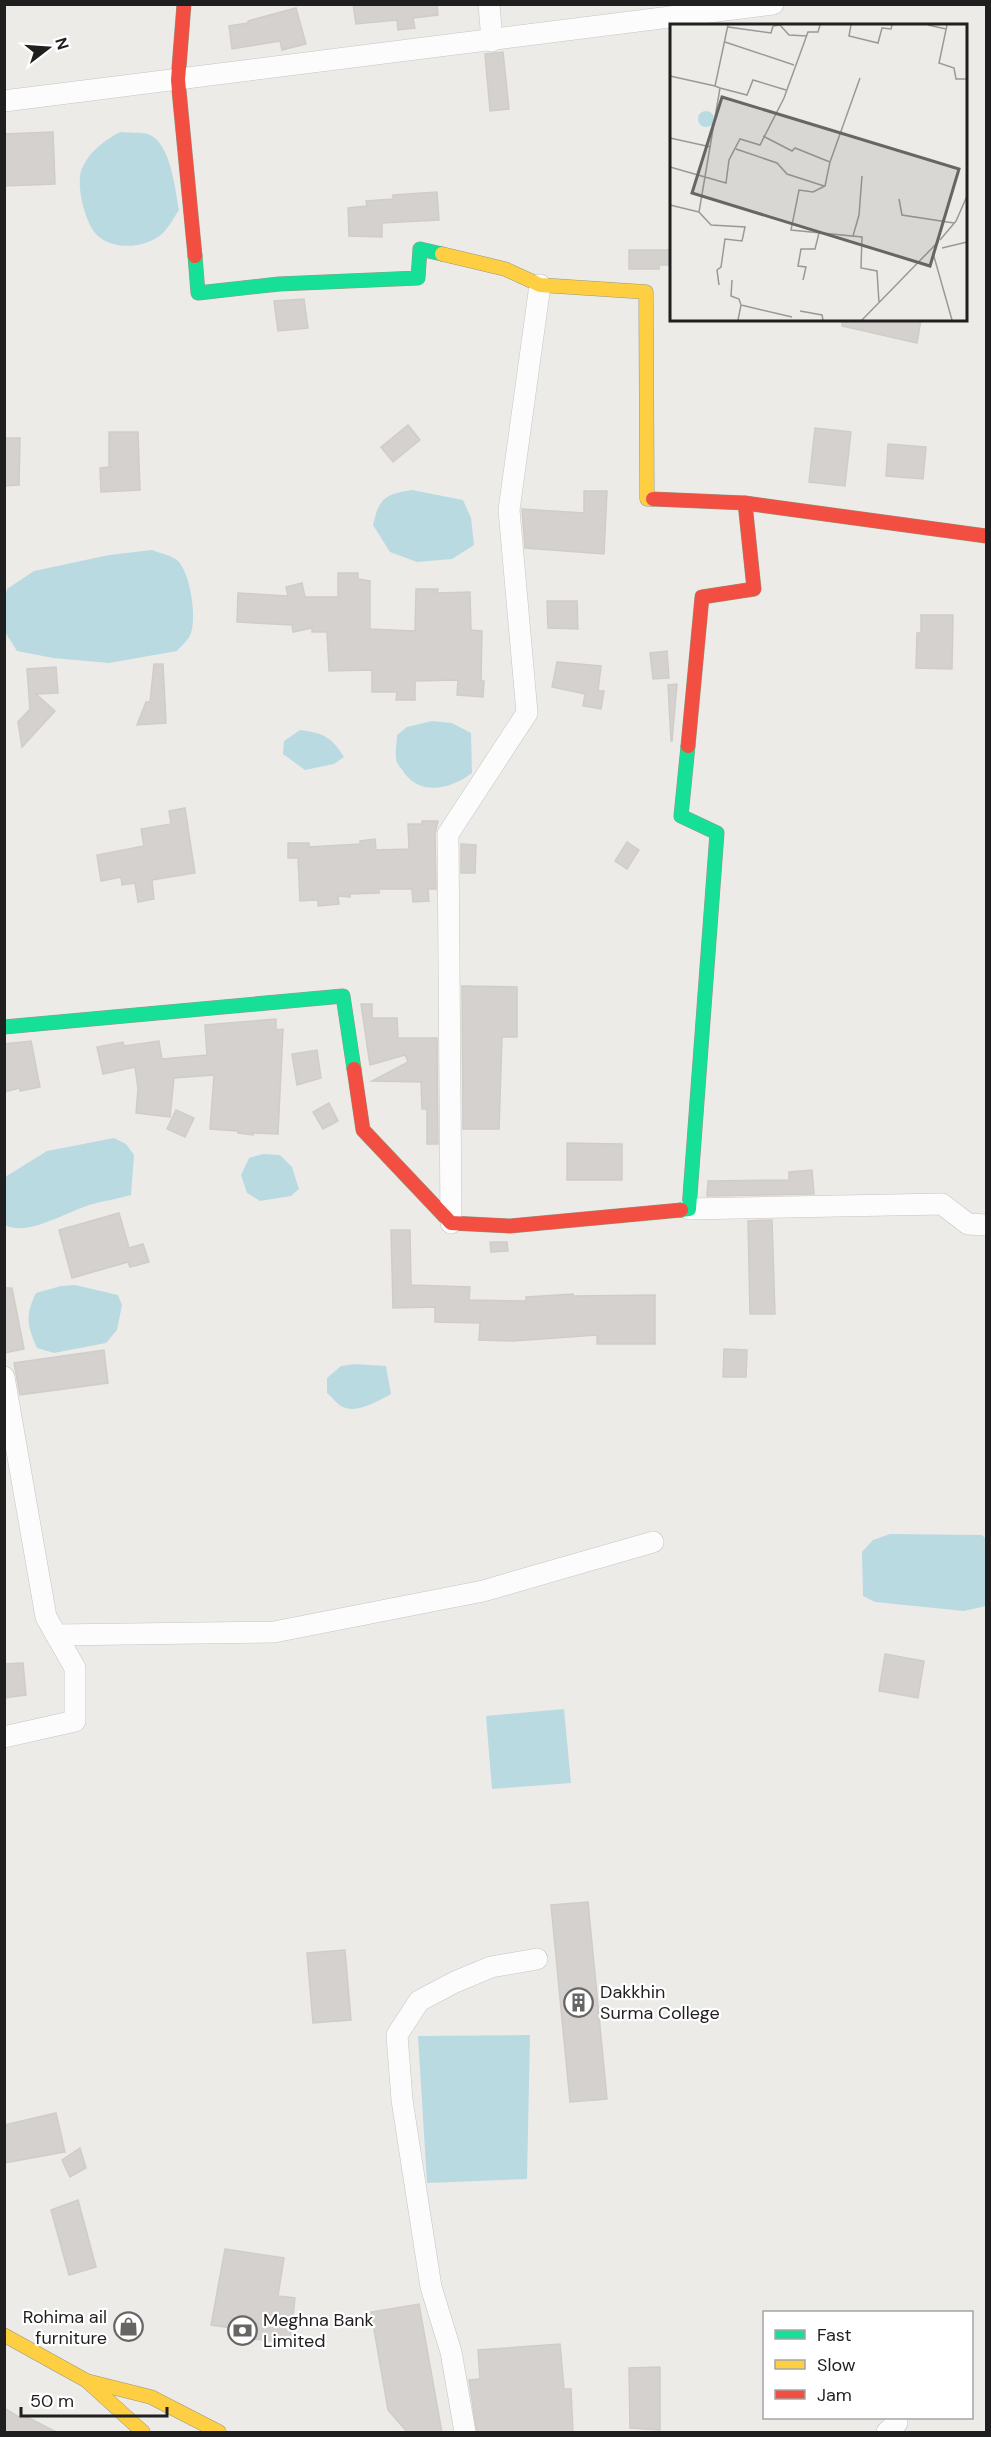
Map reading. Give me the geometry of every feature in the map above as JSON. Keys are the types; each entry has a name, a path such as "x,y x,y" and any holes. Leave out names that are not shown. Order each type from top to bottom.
{"main road":[{"path":"184,4 178,80 198,293 279,284 418,278 420,249 505,269 540,285 646,292 647,499 746,503 987,536"},
{"path":"4,1026 343,996 363,1130 451,1223 510,1226 689,1209 717,834 681,816 702,597 754,589 746,503"},
{"path":"4,2335 87,2381 151,2397 219,2433"},
{"path":"87,2381 135,2431"}],"street":[{"path":"489,4 492,41"},
{"path":"4,101 773,4"},
{"path":"451,1223 448,834 527,713 509,510 540,285"},
{"path":"689,1209 942,1204 968,1224 987,1225"},
{"path":"4,1377 46,1617 75,1668 75,1722 4,1737"},
{"path":"56,1635 274,1632 483,1591 653,1542"},
{"path":"465,2433 451,2352 431,2288 402,2100 397,2035 419,2001 455,1982 491,1967 537,1959"}],"water":[{"path":"120,132 148,134 162,146 171,168 179,210 165,231 156,238 131,246 113,244 98,236 89,223 80,192 81,173 90,155"},
{"path":"412,490 463,500 471,518 474,545 452,559 417,562 390,552 373,525 378,509 389,496"},
{"path":"152,550 178,561 189,585 193,606 193,626 189,638 177,651 109,663 53,658 17,651 5,632 7,589 34,571 109,555"},
{"path":"432,721 452,723 471,733 472,773 455,783 436,788 418,785 410,779 396,760 397,735 407,727"},
{"path":"300,730 326,737 344,757 334,764 305,770 283,754 284,741"},
{"path":"114,1138 126,1144 134,1155 131,1195 89,1205 35,1226 14,1228 5,1225 5,1177 47,1151"},
{"path":"263,1154 280,1155 292,1167 299,1189 291,1196 260,1201 247,1193 241,1175 249,1158"},
{"path":"75,1285 118,1295 122,1305 117,1330 106,1343 54,1353 37,1348 29,1320 30,1308 36,1293 61,1286"},
{"path":"355,1364 386,1366 391,1394 360,1408 353,1409 339,1405 327,1393 327,1378 341,1366"},
{"path":"890,1534 982,1535 986,1539 986,1606 964,1611 875,1602 863,1596 862,1552 873,1540"},
{"path":"564,1709 571,1783 492,1789 486,1716"},
{"path":"530,2035 527,2179 427,2183 418,2036"}],"building":[{"path":"353,4 437,4 438,15 413,18 415,28 398,30 397,20 356,24"},
{"path":"296,8 306,44 282,50 280,41 232,49 229,26 248,23 248,21"},
{"path":"503,52 509,109 490,111 485,54"},
{"path":"53,132 55,184 4,186 4,134"},
{"path":"437,192 439,220 382,223 382,237 349,236 348,208 367,206 366,201 393,199 393,195"},
{"path":"629,250 670,250 670,265 659,265 659,269 629,269"},
{"path":"304,299 308,328 278,331 274,301"},
{"path":"842,321 921,321 917,343 842,326"},
{"path":"408,425 420,440 393,462 381,447"},
{"path":"815,428 851,432 845,486 809,482"},
{"path":"109,432 138,432 140,490 101,492 100,468 109,467"},
{"path":"4,438 20,438 19,485 4,486"},
{"path":"888,444 926,447 923,479 886,476"},
{"path":"584,491 607,491 604,554 525,548 522,509 584,513"},
{"path":"338,573 358,573 358,579 370,581 370,629 415,631 416,589 438,589 437,593 470,592 471,630 482,631 483,697 457,695 458,680 415,681 415,700 396,700 397,692 372,692 372,670 329,671 327,632 312,632 312,628 293,632 292,625 237,622 238,593 288,596 286,587 302,583 305,597 338,597"},
{"path":"547,601 577,601 578,629 548,628"},
{"path":"921,615 953,615 952,669 916,668 917,633 921,633"},
{"path":"667,651 669,678 653,679 650,653"},
{"path":"557,662 601,666 598,691 604,691 601,709 583,706 585,694 552,687"},
{"path":"154,664 163,664 166,723 137,725 146,702 150,702"},
{"path":"56,667 58,693 36,694 55,711 22,747 18,722 30,709 27,669"},
{"path":"677,684 672,741 671,741 668,685"},
{"path":"185,808 195,873 152,880 154,899 138,902 135,883 122,885 121,877 101,881 97,855 144,846 141,829 171,824 169,811"},
{"path":"422,821 438,821 435,834 436,889 428,889 429,901 413,902 412,889 379,889 379,893 350,894 350,897 338,896 339,904 318,906 318,900 300,901 298,858 288,858 288,843 309,843 309,847 360,844 360,841 375,839 376,850 409,849 408,824 422,824"},
{"path":"627,842 639,850 627,869 615,861"},
{"path":"461,844 476,845 475,873 461,873"},
{"path":"462,986 517,987 517,1037 502,1037 499,1129 463,1129"},
{"path":"361,1004 372,1004 372,1018 397,1018 398,1038 437,1038 438,1144 427,1144 427,1109 422,1109 421,1082 372,1081 408,1062 405,1055 370,1065"},
{"path":"276,1019 276,1030 283,1029 278,1134 253,1133 253,1135 238,1133 238,1131 210,1129 214,1075 174,1078 170,1117 136,1113 138,1089 135,1067 103,1074 97,1047 123,1042 124,1046 159,1041 162,1059 207,1055 205,1025"},
{"path":"31,1041 40,1087 4,1092 4,1044"},
{"path":"317,1050 321,1078 297,1085 292,1054"},
{"path":"329,1103 338,1121 323,1129 313,1112"},
{"path":"176,1110 194,1118 185,1137 167,1129"},
{"path":"567,1143 622,1144 622,1180 567,1180"},
{"path":"812,1170 814,1194 707,1196 708,1181 789,1180 789,1172"},
{"path":"119,1213 129,1248 143,1244 149,1262 130,1267 128,1262 72,1278 59,1230"},
{"path":"772,1220 775,1314 750,1314 748,1221"},
{"path":"391,1230 410,1230 411,1285 470,1287 469,1300 526,1301 526,1297 573,1294 573,1296 655,1295 655,1344 597,1344 597,1335 513,1341 479,1340 480,1323 435,1322 435,1307 393,1308"},
{"path":"490,1242 507,1242 508,1251 491,1252"},
{"path":"4,1288 12,1288 24,1349 4,1353"},
{"path":"724,1349 747,1350 746,1377 723,1377"},
{"path":"104,1350 108,1383 20,1395 14,1363"},
{"path":"885,1654 924,1661 918,1698 879,1691"},
{"path":"23,1663 26,1695 4,1698 4,1664"},
{"name":"Dakkhin Surma College","path":"588,1902 607,2099 570,2102 551,1905"},
{"path":"345,1950 351,2020 313,2023 307,1953"},
{"path":"56,2113 65,2152 4,2163 4,2125"},
{"path":"80,2148 86,2168 70,2177 62,2160"},
{"path":"78,2200 96,2267 69,2275 51,2210"},
{"path":"225,2249 284,2258 278,2296 295,2298 290,2343 245,2338 246,2330 211,2325"},
{"path":"419,2304 442,2433 408,2433 388,2410 371,2312"},
{"path":"560,2344 564,2389 571,2389 573,2433 477,2433 469,2380 480,2379 478,2350"},
{"path":"660,2367 660,2430 630,2428 629,2368"},
{"path":"4,2408 22,2419 25,2416 58,2433 4,2433"}],"traffic: fast":[{"path":"195,256 198,293 279,284 418,278 420,249 442,254"},
{"path":"681,1210 689,1209 717,833 681,816 688,746"},
{"path":"4,1027 343,996 354,1069"}],"traffic: slow":[{"path":"442,254 505,269 540,285 646,292 647,499 653,499"},
{"path":"4,2335 87,2381 151,2397 219,2432"},
{"path":"88,2382 143,2432"}],"traffic: jam":[{"path":"184,4 178,80 195,256"},
{"path":"653,499 745,503 986,536"},
{"path":"688,746 702,597 754,589 745,503"},
{"path":"354,1069 363,1130 451,1223 510,1226 681,1210"}],"place":[{"name":"Dakkhin Surma College","path":"579,2002"},
{"name":"Rohima ail furniture","path":"128,2327"},
{"name":"Meghna Bank Limited","path":"242,2330"}]}
